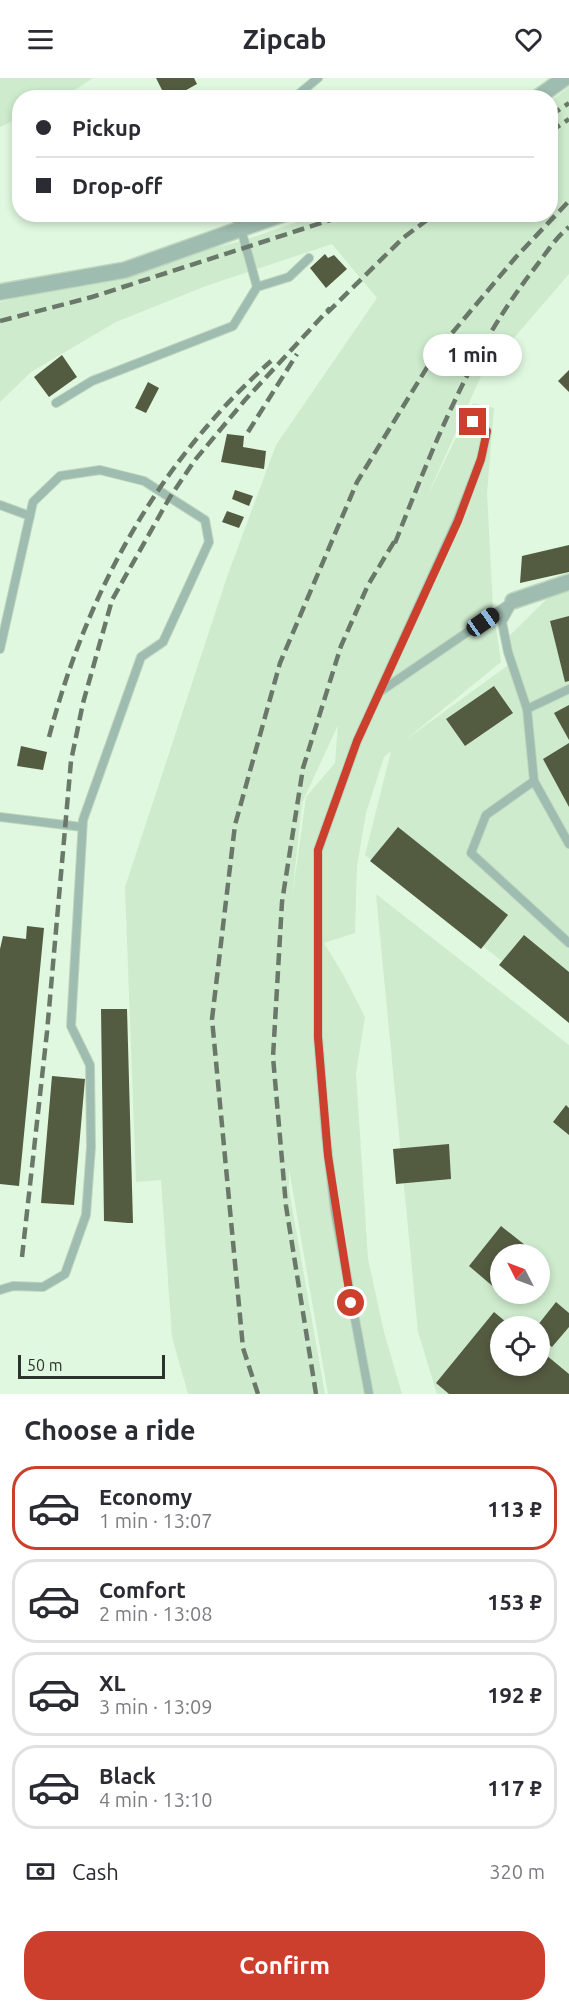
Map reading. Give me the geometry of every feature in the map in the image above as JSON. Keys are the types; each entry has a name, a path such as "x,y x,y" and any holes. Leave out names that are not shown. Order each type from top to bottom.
{"street":[{"path":"549,83 565,78"},
{"path":"0,292 125,270 261,222"},
{"path":"513,601 569,582"}],"lane":[{"path":"304,90 318,78"},
{"path":"238,222 257,287"},
{"path":"56,403 92,381 233,326 257,287 289,277 309,258"},
{"path":"369,1394 339,1235 326,1137 318,1037 318,850 357,741 458,521 481,459 487,431 473,422"},
{"path":"0,649 33,502 60,476 100,470 144,481 205,520 209,542 163,642 141,657 82,827 71,1026 90,1065 92,1147 86,1215 65,1274 43,1287 13,1286 0,1290"},
{"path":"0,505 30,516"},
{"path":"379,692 513,601"},
{"path":"513,601 502,622 508,652 527,710 534,781 569,844"},
{"path":"527,710 569,689"},
{"path":"534,781 486,815 471,853 569,943"},
{"path":"0,818 82,827"}],"shaded area":[{"path":"0,78 93,78 75,90 12,90 12,121 0,127"},
{"path":"569,87 569,274 481,376 426,499 473,403 494,408 487,493 493,609 501,662 404,741 507,666 509,636 551,595 569,591 569,1013 365,855 391,751 384,757 366,813 357,866 355,933 324,943 365,1017 356,1073 368,1259 384,1332 402,1394 328,1394 289,1169 289,1190 325,1394 188,1394 172,1337 161,1180 136,1182 125,887 228,574 276,445 377,298 332,244 206,286 116,322 31,372 0,402 0,302 245,240 297,222 558,222 558,96","holes":["338,725 335,763 306,797 292,899 302,803"]},
{"path":"376,894 569,1045 569,1394 437,1394 418,1332"}],"building":[{"path":"156,78 194,78 197,84 186,90 162,90"},
{"path":"325,254 328,258 334,255 347,269 326,288 310,268"},
{"path":"62,355 77,377 49,397 34,377"},
{"path":"569,370 569,392 558,381"},
{"path":"148,382 159,388 146,413 135,408"},
{"path":"227,434 244,436 243,447 266,451 264,469 221,462"},
{"path":"235,490 253,496 249,506 232,499"},
{"path":"227,511 244,517 239,528 222,522"},
{"path":"569,545 569,572 520,583 522,556"},
{"path":"569,616 569,681 565,682 550,621"},
{"path":"494,686 513,713 465,746 446,719"},
{"path":"569,705 569,740 554,713"},
{"path":"569,743 569,807 543,759"},
{"path":"21,746 47,752 43,770 17,766"},
{"path":"398,827 508,915 481,949 370,861"},
{"path":"27,926 44,928 19,1186 0,1184 0,949 3,936 26,939"},
{"path":"524,935 569,972 569,1023 499,965"},
{"path":"101,1009 127,1009 133,1223 104,1221"},
{"path":"52,1076 85,1079 74,1205 41,1203"},
{"path":"566,1105 569,1108 569,1135 553,1122"},
{"path":"449,1144 451,1179 396,1184 393,1149"},
{"path":"501,1226 524,1244 490,1244 490,1284 469,1266"},
{"path":"556,1302 569,1313 569,1327 552,1347 550,1346 550,1316 545,1316"},
{"path":"490,1317 490,1376 550,1376 550,1358 569,1374 569,1394 449,1394 436,1383"}],"railway":[{"path":"558,111 569,103"},
{"path":"558,127 569,119"},
{"path":"558,213 569,201"},
{"path":"0,321 92,297 324,222"},
{"path":"327,313 403,238 424,222"},
{"path":"258,1394 243,1348 212,1019 235,825 280,663 357,482 437,351 516,257 549,222"},
{"path":"395,543 439,436 472,366 511,300 550,247 569,227"},
{"path":"22,1257 47,1032 71,761 83,703 112,600 170,497 195,460 245,400 330,308"},
{"path":"248,432 297,354"},
{"path":"49,737 84,631 106,581 132,532 161,486 194,442 231,400 271,361"},
{"path":"316,1394 286,1206 273,1057 282,902 303,768 341,646 368,585 397,537"}],"route":[{"path":"351,1303 328,1156 318,1037 318,850 357,741 458,521 481,459 487,431 473,422"}]}
